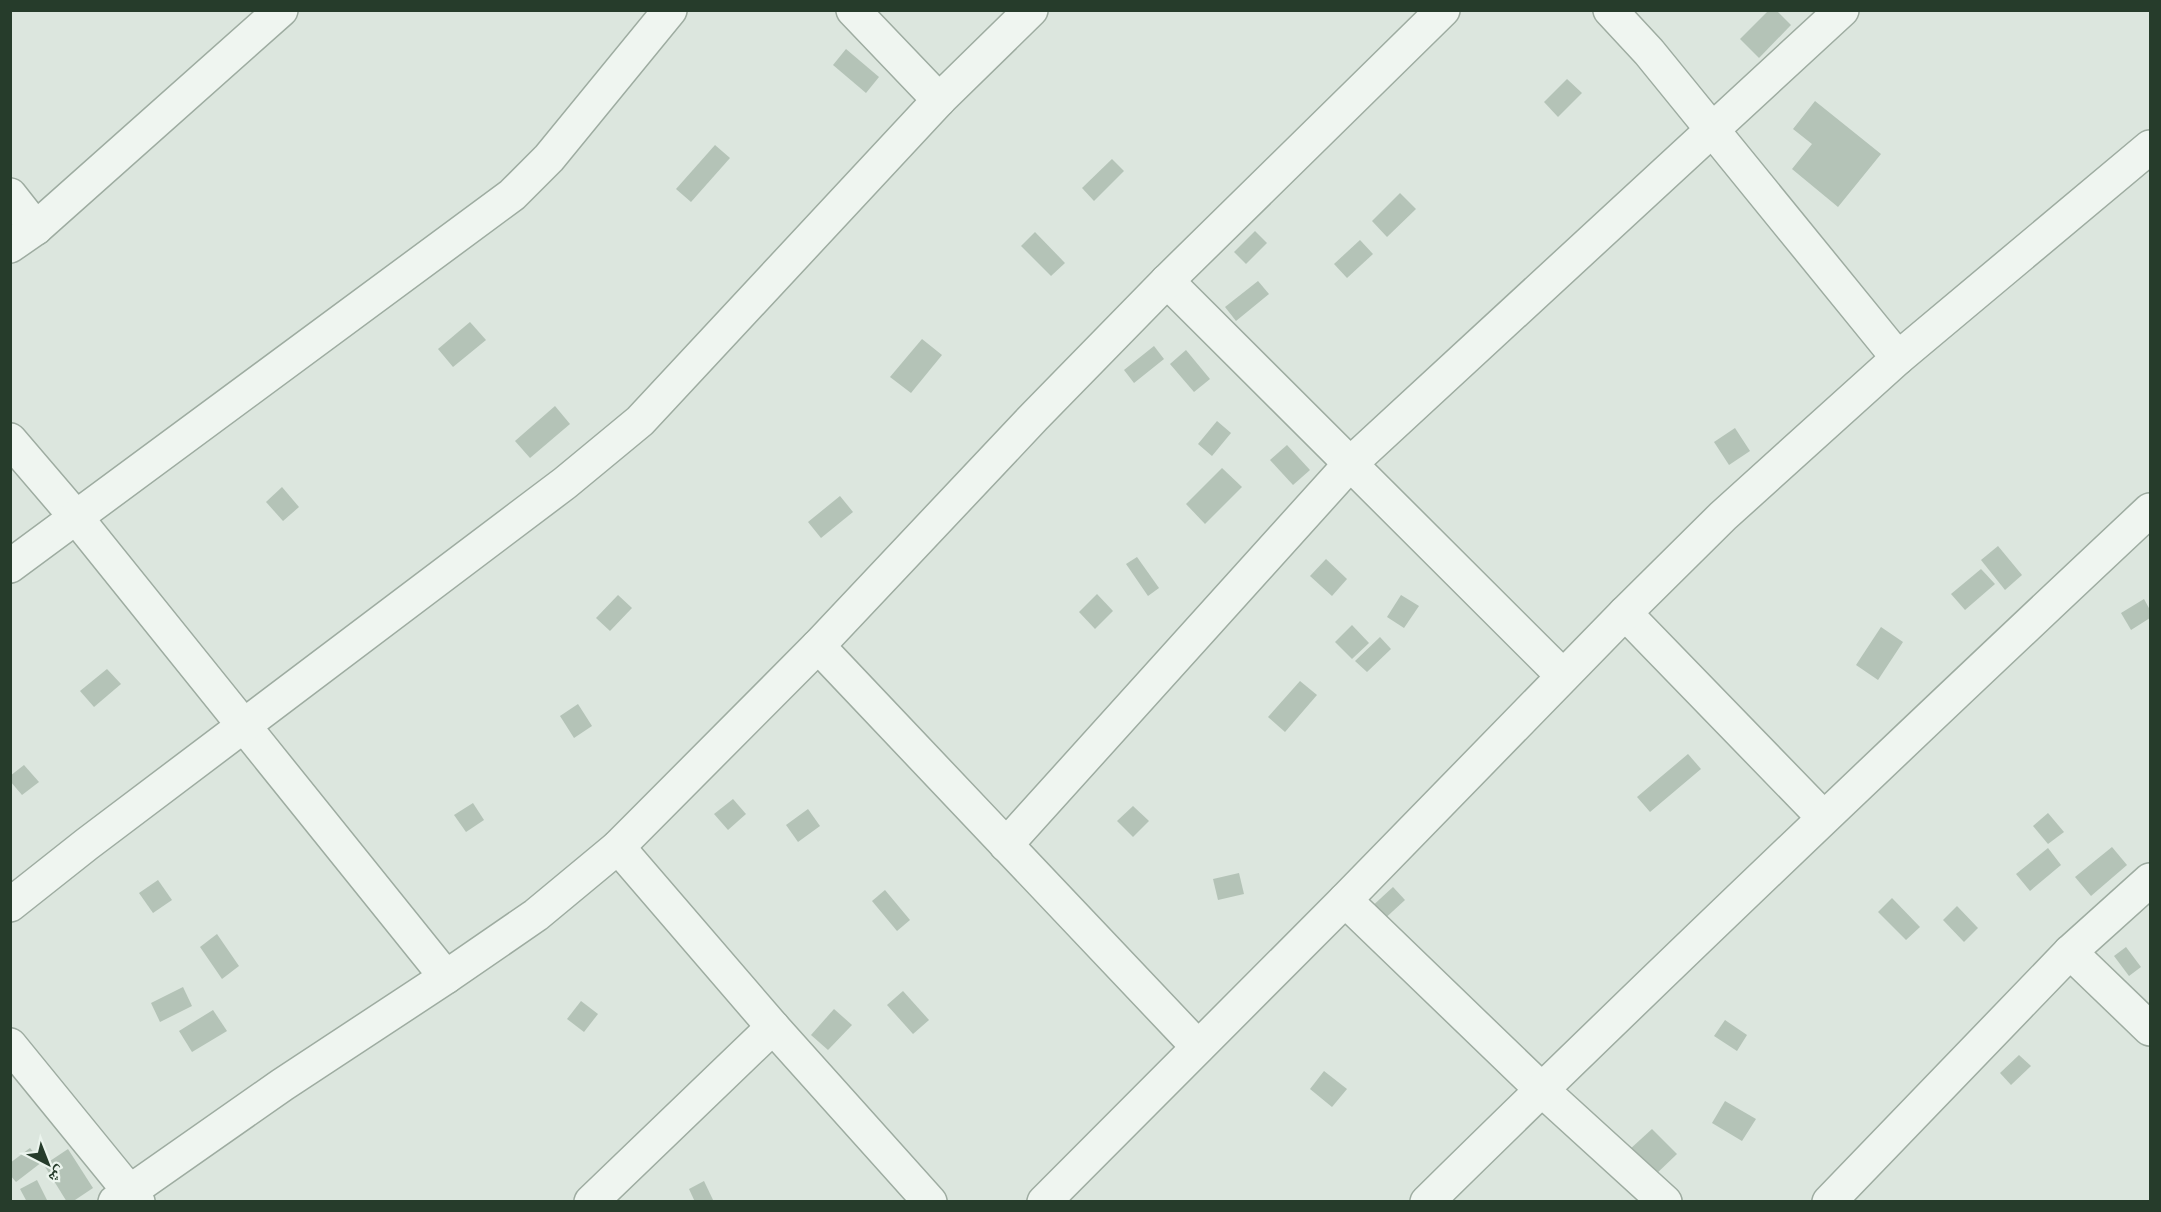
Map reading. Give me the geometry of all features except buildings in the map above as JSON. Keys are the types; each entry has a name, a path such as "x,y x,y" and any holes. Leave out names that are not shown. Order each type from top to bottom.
{"street":[{"path":"10,195 23,237 281,10"},
{"path":"10,566 512,195 549,158 670,10"},
{"path":"853,10 939,100"},
{"path":"10,905 87,844 565,483 640,421 939,100 1031,10"},
{"path":"10,1045 127,1198 282,1085 536,915 618,847 818,646 1034,417 1167,281 1443,10"},
{"path":"1610,10 1649,52 1713,129 1898,358"},
{"path":"1006,845 1350,464 1842,10"},
{"path":"1044,1202 1723,516 1898,358 2151,147"},
{"path":"1167,281 1563,676"},
{"path":"10,440 246,726 446,977"},
{"path":"1427,1202 1823,817 2151,510"},
{"path":"1625,613 1823,817"},
{"path":"818,646 1198,1047"},
{"path":"618,847 773,1027 930,1202"},
{"path":"1829,1202 2070,952 2151,880"},
{"path":"1345,900 1541,1089 1665,1202"},
{"path":"2070,952 2151,1029"},
{"path":"591,1202 773,1027"}]}
